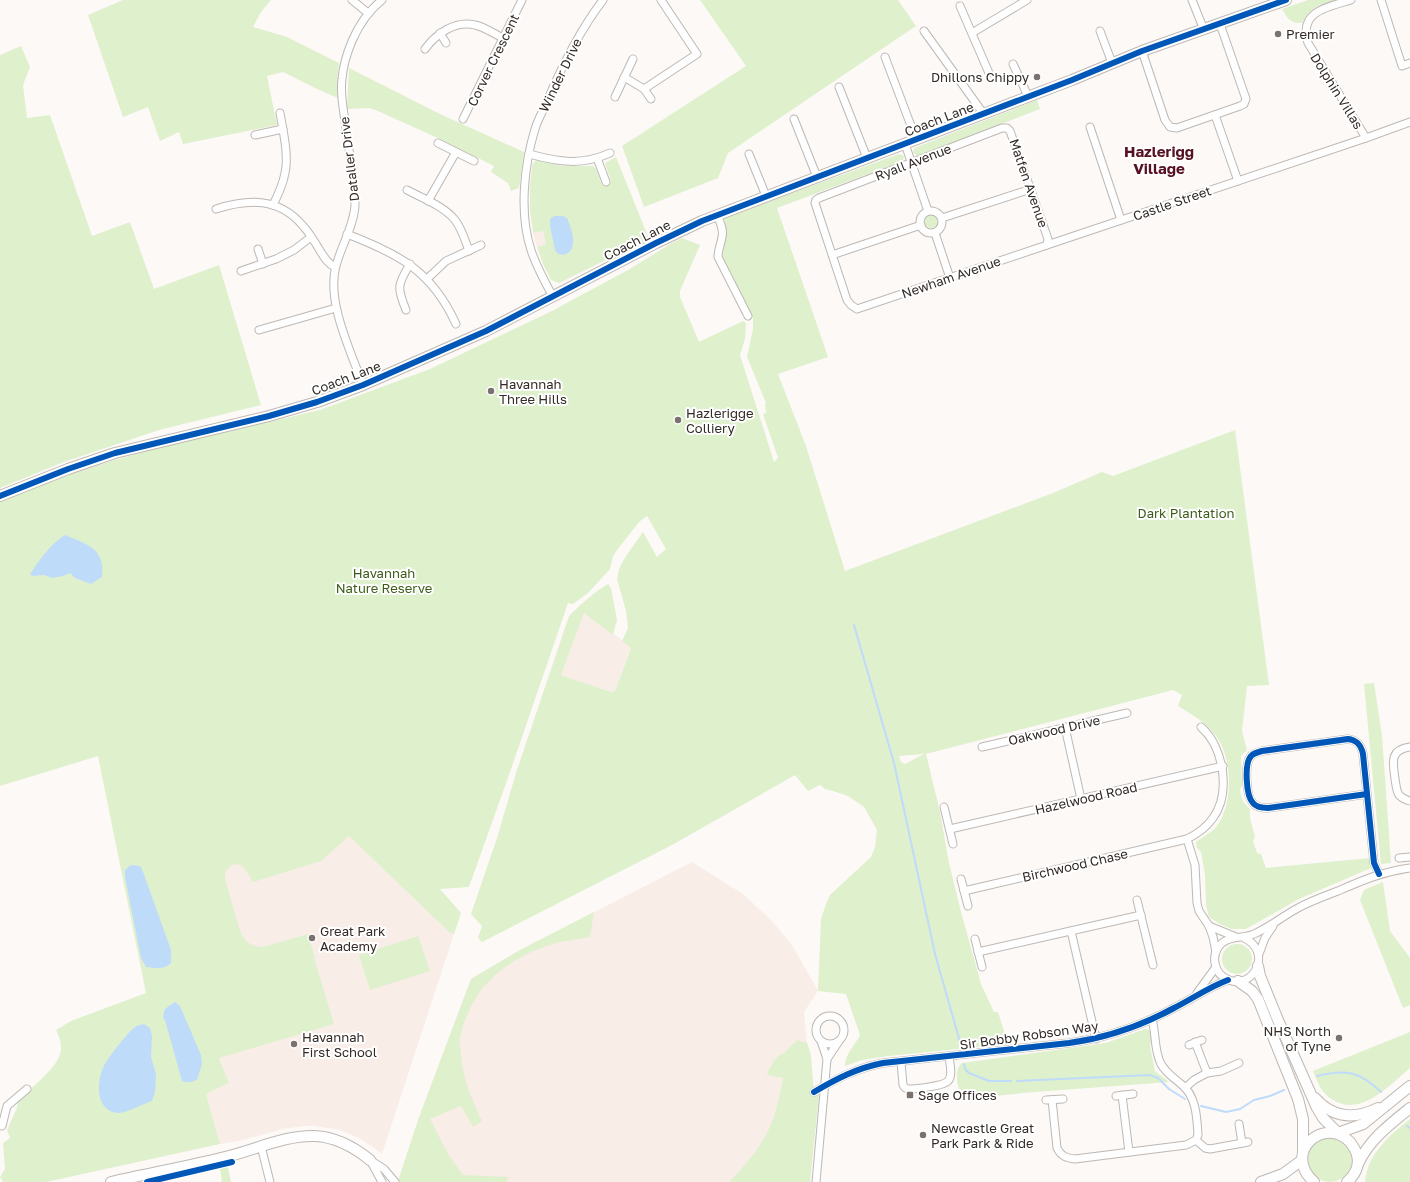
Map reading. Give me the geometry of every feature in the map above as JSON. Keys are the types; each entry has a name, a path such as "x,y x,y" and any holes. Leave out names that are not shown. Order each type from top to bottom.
{"street":[{"path":"352,0 368,13"},
{"name":"Dataller Drive","path":"363,385 336,308 334,277 335,267 353,217 355,206 341,98 341,80 345,62 358,28 368,13 382,0"},
{"name":"Corver Crescent","path":"463,119 522,0"},
{"name":"Winder Drive","path":"553,297 531,250 526,227 524,204 529,154 536,127 574,44 590,17 603,0"},
{"path":"644,89 697,54 661,0"},
{"path":"972,33 1027,0"},
{"path":"1192,0 1204,30"},
{"name":"Coach Lane","path":"0,496 68,468 115,454 269,416 317,402 363,385 486,330 553,297 677,232 717,215 983,114 1142,51 1286,0"},
{"name":"Dolphin Villas","path":"1296,161 1366,138 1308,43 1305,35 1306,27 1310,19 1319,10 1351,0"},
{"path":"1381,0 1402,66 1410,63"},
{"path":"960,6 989,72"},
{"path":"425,49 431,40 440,33 455,26 469,24 480,26 503,38"},
{"path":"1142,51 1165,120 1170,127 1177,128 1216,115 1244,104 1246,98 1220,24"},
{"path":"924,31 983,114"},
{"path":"1100,31 1112,63"},
{"path":"440,33 446,43"},
{"path":"885,57 916,139"},
{"path":"615,97 633,59"},
{"path":"1012,64 1028,96"},
{"path":"624,77 644,89 651,99"},
{"path":"839,87 867,158"},
{"path":"272,205 286,171 286,152 280,113"},
{"path":"1216,115 1238,181"},
{"path":"794,119 817,177"},
{"path":"1366,138 1410,122"},
{"path":"1090,127 1122,220"},
{"name":"Ryall Avenue","path":"832,255 815,203 816,200 1002,128 1007,128"},
{"name":"Matfen Avenue","path":"1007,128 1010,131 1031,189 1048,242"},
{"path":"254,135 283,129"},
{"path":"438,143 474,161"},
{"path":"904,144 912,162 928,211"},
{"path":"428,201 456,152"},
{"path":"529,154 575,162 597,158 610,152"},
{"path":"749,154 766,196"},
{"path":"597,158 606,182"},
{"name":"Castle Street","path":"1048,242 1122,220 1296,161"},
{"path":"942,218 1031,189"},
{"path":"407,190 444,210 454,219 462,232 469,251"},
{"path":"216,209 232,204 250,201 272,205 286,210 303,226 327,262 335,267"},
{"path":"928,211 938,213 942,218 943,222 940,229 935,233 928,232 923,229 921,225 920,221 923,215 928,211"},
{"path":"717,215 722,228 723,236 718,249 718,257 748,316"},
{"path":"832,255 921,225"},
{"path":"935,233 950,278"},
{"path":"347,234 384,250 410,264 427,279 442,298 456,324"},
{"path":"241,271 276,259 294,250 311,237"},
{"name":"Newham Avenue","path":"832,255 847,300 857,309 950,278 1048,242"},
{"path":"427,279 446,261 481,245"},
{"path":"258,248 263,264"},
{"path":"406,310 399,293 401,281 410,264"},
{"path":"259,330 336,308"},
{"name":"Oakwood Drive","path":"982,746 1127,713"},
{"path":"1065,727 1081,799"},
{"path":"1201,727 1213,740 1223,766 1222,793 1215,817 1204,829 1187,839 1195,865 1197,903 1199,911 1209,926 1213,937 1216,952 1214,962 1219,973 1252,991 1258,999 1295,1089 1304,1119 1302,1160 1307,1174 1314,1182"},
{"path":"1367,794 1268,808 1260,807 1253,804 1249,796 1247,770 1248,763 1252,756 1259,752 1346,740 1353,740 1360,744 1363,751 1374,863 1379,874"},
{"path":"1410,747 1399,751 1393,760 1397,792 1403,798 1410,801"},
{"name":"Hazelwood Road","path":"950,829 1223,766"},
{"path":"944,807 953,844"},
{"name":"Birchwood Chase","path":"964,891 1187,839"},
{"path":"1244,938 1253,935 1307,904 1379,874 1409,868 1405,857"},
{"path":"961,879 968,906"},
{"path":"1137,900 1152,965"},
{"path":"978,952 1141,915"},
{"path":"1258,954 1265,938 1276,922"},
{"path":"1209,926 1236,937 1244,938 1254,944 1258,954 1260,976 1320,1114 1338,1133 1348,1140 1356,1151 1358,1182"},
{"path":"1071,931 1096,1039"},
{"path":"1216,952 1226,940 1236,937"},
{"path":"975,939 982,967"},
{"path":"1233,981 1250,977 1258,966"},
{"name":"Sir Bobby Robson Way","path":"1196,995 1216,967"},
{"name":"Sir Bobby Robson Way","path":"814,1092 837,1079 860,1069 883,1063 1069,1044 1096,1039 1122,1031 1152,1019 1196,995 1233,981"},
{"path":"816,1182 827,1059 821,1041 816,1033 817,1024 823,1018 833,1016 837,1017 844,1025 844,1034 827,1059"},
{"path":"1063,1099 1049,1100 1057,1148 1060,1154 1068,1158 1075,1159 1186,1145 1196,1140 1198,1135 1193,1099 1190,1093 1165,1071 1162,1066 1159,1060 1155,1029 1152,1019"},
{"path":"821,1041 830,1044 839,1041"},
{"path":"1195,1042 1207,1073"},
{"path":"901,1062 903,1086 905,1088 911,1088 942,1084 948,1081 951,1075 949,1057"},
{"path":"1185,1088 1194,1080 1207,1073 1221,1071 1239,1063"},
{"path":"1303,1149 1310,1140 1320,1134 1330,1132 1338,1133 1362,1124 1410,1086"},
{"path":"2,1126 3,1107 27,1089"},
{"path":"1129,1152 1119,1095 1133,1094"},
{"path":"1311,1094 1318,1102 1336,1114 1351,1116 1366,1113 1396,1097"},
{"path":"1347,1182 1357,1167 1361,1157 1373,1141 1410,1108"},
{"path":"1196,1140 1205,1148 1210,1149 1245,1142 1239,1124"},
{"path":"110,1182 230,1156 289,1139 318,1136 340,1141 360,1151 384,1169 395,1182"},
{"path":"261,1146 270,1182"},
{"path":"370,1160 382,1182"},
{"path":"1262,1182 1283,1174 1302,1160"}],"shaded area":[{"path":"543,231 546,244 537,247 533,233"},
{"path":"584,612 631,647 615,691 611,692 561,675"},
{"path":"338,825 449,932 454,934 382,1154 361,1139 340,1130 315,1126 282,1129 243,1140 220,1144 206,1094 229,1083 193,993 202,839"},
{"path":"692,862 743,894 772,921 792,945 818,991 804,1012 807,1043 811,1055 745,1182 465,1182 418,1120 471,979 520,950"}],"green space":[{"path":"123,0 271,0 261,12 253,27 287,37 339,63 337,82 338,98 283,72 267,76 277,125 183,144 179,132 160,141 148,107 123,117 88,15"},
{"path":"700,0 898,0 916,26 728,153 718,178 644,207 622,146 746,66"},
{"path":"1308,0 1337,0 1316,7 1305,17 1302,23 1290,20 1282,9"},
{"path":"21,46 30,67 23,85 27,118 50,115 92,236 130,222 154,289 219,265 261,405 159,430 64,462 0,488 0,55"},
{"path":"349,68 440,114 524,152 519,188 511,191 508,183 491,172 494,166 440,139 370,108 347,109"},
{"path":"1037,100 1040,109 918,156 913,153 914,148"},
{"path":"899,154 904,156 903,161 777,208 828,357 778,374 806,446 845,571 1053,493 1102,472 1113,476 1235,430 1269,685 1247,686 1242,731 1247,750 1241,756 1242,786 1240,789 1243,800 1250,809 1250,818 1255,837 1253,841 1257,853 1261,854 1266,868 1370,858 1371,868 1299,899 1246,929 1231,929 1209,917 1206,905 1205,875 1201,852 1197,848 1196,842 1214,829 1222,818 1226,808 1228,796 1228,771 1223,749 1218,739 1205,724 1178,706 1182,695 1173,690 926,754 940,812 949,863 981,984 994,1012 998,1012 1008,1044 888,1056 862,1060 845,1066 848,1054 860,1035 846,994 818,991 821,919 830,895 871,857 875,847 877,830 864,807 848,796 825,789 820,785 808,791 795,775 672,845 482,942 478,938 482,926 471,914 497,838 516,773 569,616 587,599 603,587 608,584 611,588 617,620 613,635 584,613 561,675 611,692 615,691 631,648 622,641 628,628 626,611 617,579 619,569 626,556 643,532 657,557 666,549 647,516 639,522 617,550 613,556 610,569 588,593 573,604 568,603 469,887 440,889 461,913 454,934 449,932 349,836 321,861 253,882 241,865 237,864 231,866 226,871 225,879 243,937 250,944 263,947 308,934 334,1024 219,1058 229,1083 206,1094 220,1144 46,1182 3,1182 0,1177 5,1169 3,1143 10,1138 7,1130 17,1108 18,1100 38,1083 57,1062 60,1055 61,1043 56,1030 71,1021 146,993 98,756 0,786 0,501 40,484 115,460 170,445 320,410 430,369 552,311 628,270 682,238 700,245 680,291 680,297 699,342 743,321 746,323 745,339 740,355 774,462 778,458 763,414 766,413 766,403 747,357 753,329 753,318 721,253 725,232 724,218","holes":["924,754 905,764 901,762 899,756"]},
{"path":"616,157 649,239 559,283 551,280 537,247 546,244 543,231 533,233 530,210 532,165 536,160 562,166 593,166 596,169 602,185 611,181 605,163"},
{"path":"931,214 936,216 938,221 936,226 931,228 926,226 924,221 926,216"},
{"path":"1374,683 1382,736 1391,863 1381,864 1364,684"},
{"path":"1383,882 1390,931 1410,958 1410,1005 1403,1008 1360,900 1364,890"},
{"path":"594,912 590,937 546,946 519,958 506,966 485,986 469,1011 463,1025 461,1036 460,1044 462,1064 471,1097 482,1121 473,1127 461,1106 430,1119 448,1154 463,1175 509,1177 506,1182 399,1182 398,1181 418,1120 471,979 520,950"},
{"path":"418,936 430,971 370,990 359,955"},
{"path":"1237,944 1243,945 1251,953 1251,965 1243,973 1237,974 1231,973 1223,965 1222,959 1223,953 1231,945"},
{"path":"1145,1029 1150,1030 1152,1037 1150,1046 1155,1071 1169,1082 991,1096 967,1094 962,1092 958,1086 957,1071 962,1063 1106,1043"},
{"path":"1410,1032 1410,1068 1376,1096 1367,1101 1347,1105 1332,1099 1321,1088 1313,1071"},
{"path":"797,1040 807,1043 811,1055 814,1094 819,1095 810,1182 729,1182 753,1155 768,1132 777,1108 783,1078 767,1075 770,1067 777,1057 784,1053"},
{"path":"1410,1119 1410,1182 1365,1182 1370,1163 1380,1146"},
{"path":"1326,1138 1334,1138 1346,1144 1352,1156 1352,1164 1346,1176 1334,1182 1326,1182 1314,1176 1308,1164 1308,1156 1314,1144"},
{"path":"225,1166 228,1168 231,1182 222,1182 220,1169"}],"water":[{"path":"554,216 563,216 567,218 573,238 570,251 563,255 557,253 555,250 550,226 550,219"},
{"path":"65,535 86,544 96,551 102,563 102,577 91,584 75,578 70,573 52,578 44,575 32,576 30,574 50,547"},
{"path":"131,865 140,866 142,869 171,950 171,963 166,967 146,967 141,958 125,877 125,870"},
{"path":"175,1002 180,1006 201,1055 202,1064 197,1080 191,1082 182,1081 165,1020 163,1018 168,1006"},
{"path":"144,1024 150,1028 152,1036 151,1057 156,1074 155,1092 152,1101 131,1110 120,1113 112,1112 102,1103 100,1096 99,1082 103,1068 128,1034 138,1025"}],"waterway":[{"path":"854,625 894,763 935,954 962,1049"},
{"path":"964,1064 965,1069 969,1073 989,1081 1011,1081"},
{"path":"1317,1076 1344,1072 1359,1076 1381,1092"},
{"path":"1017,1081 1150,1075 1158,1078 1169,1089 1185,1099"},
{"path":"1201,1106 1226,1112 1240,1109 1254,1100 1270,1096 1284,1090"}],"cycle path":[{"path":"0,496 68,469 115,453 269,416 317,402 363,385 486,331 656,243 702,221 1072,80 1142,51 1286,0"},
{"path":"1367,794 1268,808 1259,807 1253,803 1249,794 1247,787 1247,766 1251,756 1262,751 1348,739 1354,740 1361,748 1363,754 1374,863 1379,874"},
{"path":"814,1092 847,1074 883,1063 1069,1043 1096,1038 1136,1026 1228,980"},
{"path":"147,1182 232,1162"}],"place":[{"name":"Premier","path":"1278,34"},
{"name":"Dhillons Chippy","path":"1037,77"},
{"name":"Havannah Three Hills","path":"491,391"},
{"name":"Hazlerigge Colliery","path":"678,420"},
{"name":"Great Park Academy","path":"312,938"},
{"name":"NHS North of Tyne","path":"1339,1038"},
{"name":"Havannah First School","path":"294,1044"},
{"name":"Sage Offices","path":"910,1095"},
{"name":"Newcastle Great Park Park & Ride","path":"923,1135"}],"district":[{"name":"Hazlerigg Village","path":"1159,160"}],"park label":[{"name":"Dark Plantation","path":"1186,513"},
{"name":"Havannah Nature Reserve","path":"384,580"}]}
